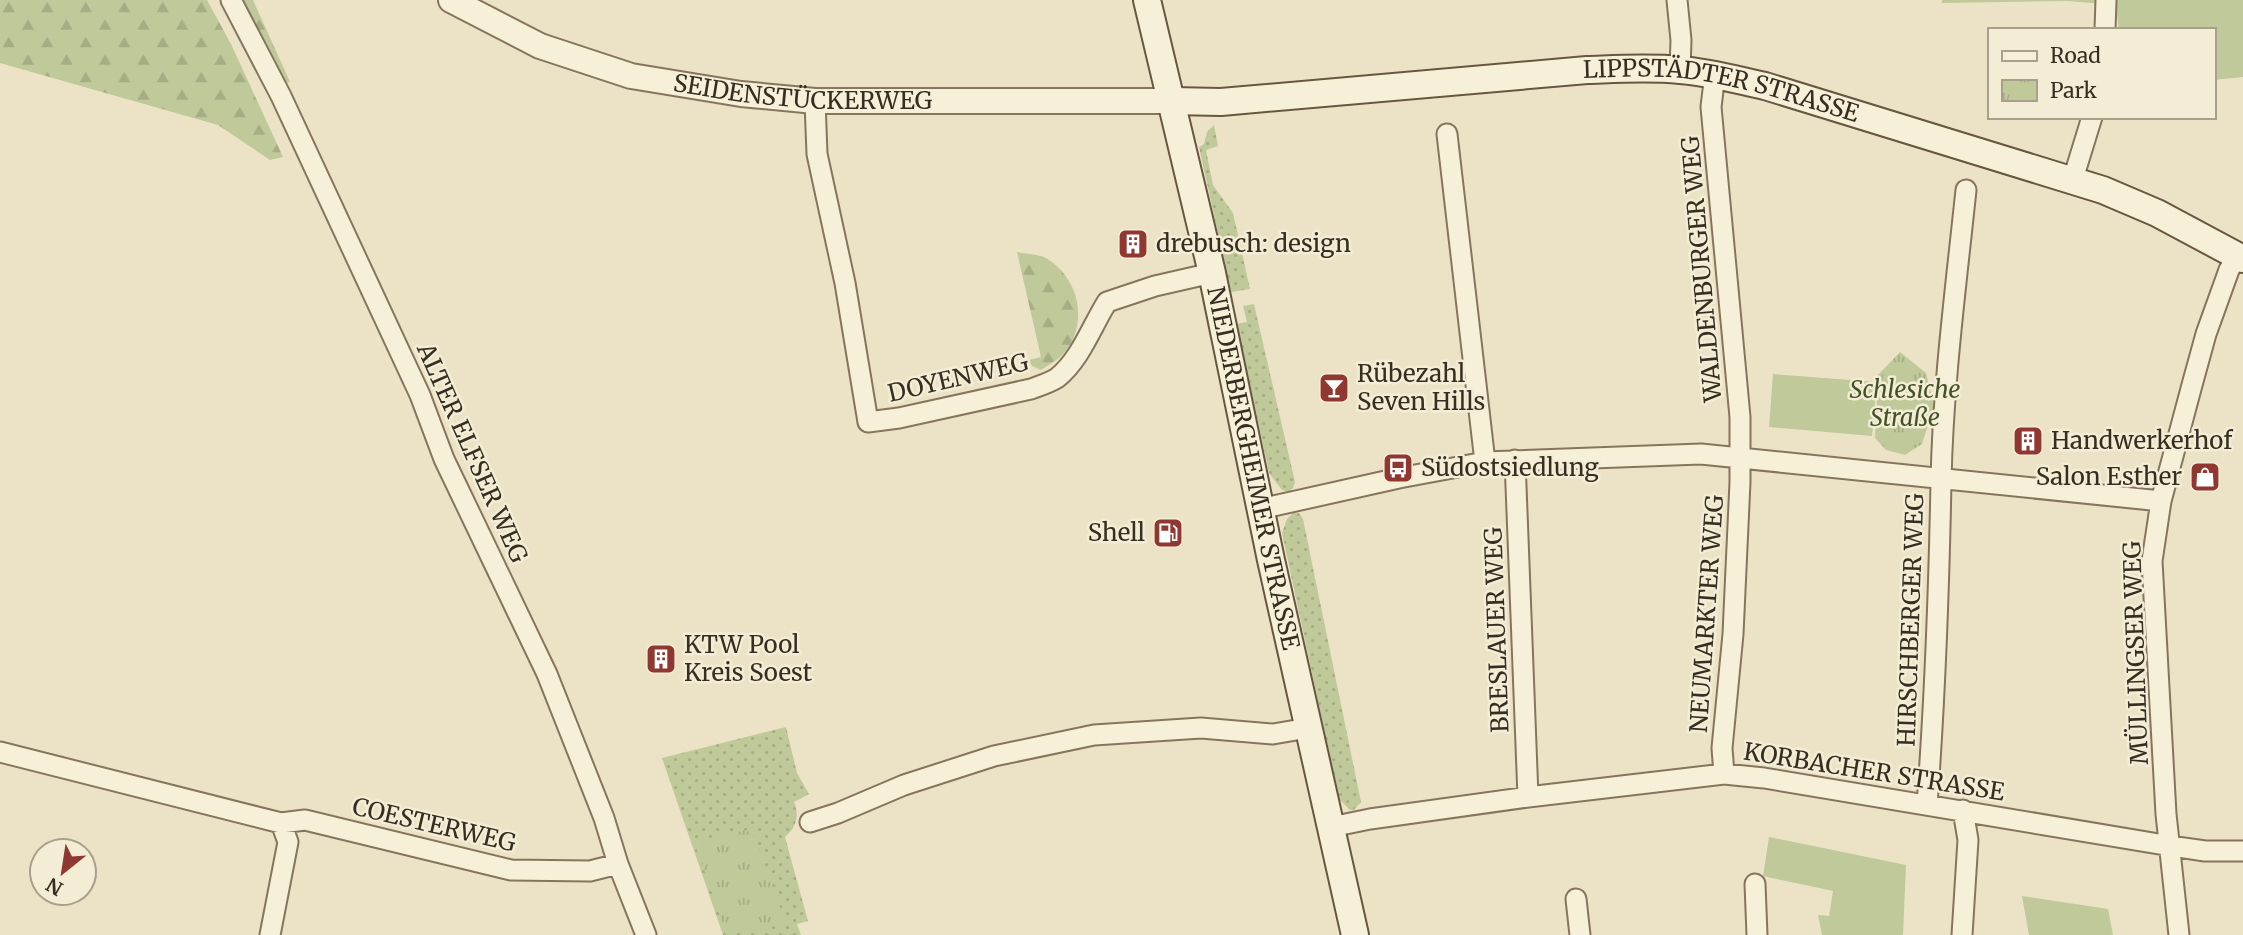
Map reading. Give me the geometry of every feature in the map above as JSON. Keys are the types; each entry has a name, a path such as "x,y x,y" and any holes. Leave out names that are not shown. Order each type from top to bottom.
{"main road":[{"name":"NIEDERBERGHEIMER STRASSE","path":"1147,0 1212,272 1260,509 1355,935"},
{"name":"LIPPSTÄDTER STRASSE","path":"1172,101 1221,102 1587,70 1633,68 1715,74 1765,86 2073,179 2157,213 2240,258"}],"street":[{"name":"ALTER ELFSER WEG","path":"231,0 281,96 420,395 444,459 547,674 604,818 618,864 646,935"},
{"name":"SEIDENSTÜCKERWEG","path":"451,0 540,46 631,76 741,94 815,101 1172,101"},
{"path":"1677,0 1681,40 1680,70"},
{"path":"2105,28 2106,0"},
{"name":"WALDENBURGER WEG","path":"1715,74 1711,107 1740,417 1741,458"},
{"name":"DOYENWEG","path":"815,101 817,154 845,283 868,422 899,418 1031,389 1055,379 1081,347 1107,302 1212,272"},
{"path":"2073,179 2091,119"},
{"path":"1447,134 1485,462"},
{"name":"HIRSCHBERGER WEG","path":"1927,805 1937,653 1941,480 1950,344 1966,190"},
{"name":"MÜLLINGSER WEG","path":"2179,935 2166,814 2152,561 2161,501 2206,334 2229,270 2240,258"},
{"path":"1260,509 1485,462 1701,454 2161,501"},
{"name":"NEUMARKTER WEG","path":"1724,774 1722,748 1733,634 1741,458"},
{"name":"BRESLAUER WEG","path":"1515,460 1528,797"},
{"path":"810,822 904,785 994,756 1094,735 1201,728 1273,734 1308,729"},
{"name":"COESTERWEG","path":"0,751 282,823 305,820 511,870 590,872 618,864"},
{"name":"KORBACHER STRASSE","path":"1331,827 1528,797 1724,774 1963,810 2171,846 2205,851 2243,851"},
{"path":"1962,935 1968,840 1963,810"},
{"path":"270,935 288,842 282,823"},
{"path":"1755,884 1757,935"},
{"path":"1576,899 1580,935"}],"green space":[{"path":"0,0 207,0 231,44 283,157 270,160 218,125 0,63"},
{"path":"240,0 253,0 290,82 283,83"},
{"path":"1942,0 2243,0 2243,77 2215,80 2215,28 2119,28 2116,5 2068,1 1942,3"},
{"path":"1214,125 1218,146 1206,150 1213,185 1233,213 1250,289 1231,292 1199,147 1204,144 1207,132"},
{"path":"1017,252 1042,256 1060,269 1074,291 1077,304 1076,330 1071,343 1061,356 1041,370 1032,366 1029,360 1041,357"},
{"path":"1254,304 1295,482 1289,492 1282,490 1269,473 1237,324 1247,322 1243,306"},
{"name":"Schlesiche Straße","path":"1900,352 1926,373 1934,406 1922,444 1905,455 1886,450 1875,438 1878,375"},
{"path":"1773,374 1877,382 1872,436 1769,427"},
{"path":"1293,513 1299,513 1303,519 1361,802 1354,810 1350,810 1339,799 1282,533 1287,519"},
{"path":"786,727 797,773 809,794 794,802 796,821 785,837 808,921 797,924 801,935 723,935 662,758"},
{"path":"746,830 755,837 786,924 727,935 696,847 710,838"},
{"path":"1769,837 1906,865 1903,935 1822,935 1818,915 1829,916 1833,891 1763,876"},
{"path":"2022,896 2108,909 2113,935 2029,935"}],"place":[{"name":"drebusch: design","path":"1133,244"},
{"name":"Rübezahl Seven Hills","path":"1334,388"},
{"name":"Handwerkerhof","path":"2028,441"},
{"name":"Südostsiedlung","path":"1398,468"},
{"name":"Salon Esther","path":"2205,477"},
{"name":"Shell","path":"1168,533"},
{"name":"KTW Pool Kreis Soest","path":"661,659"}]}
